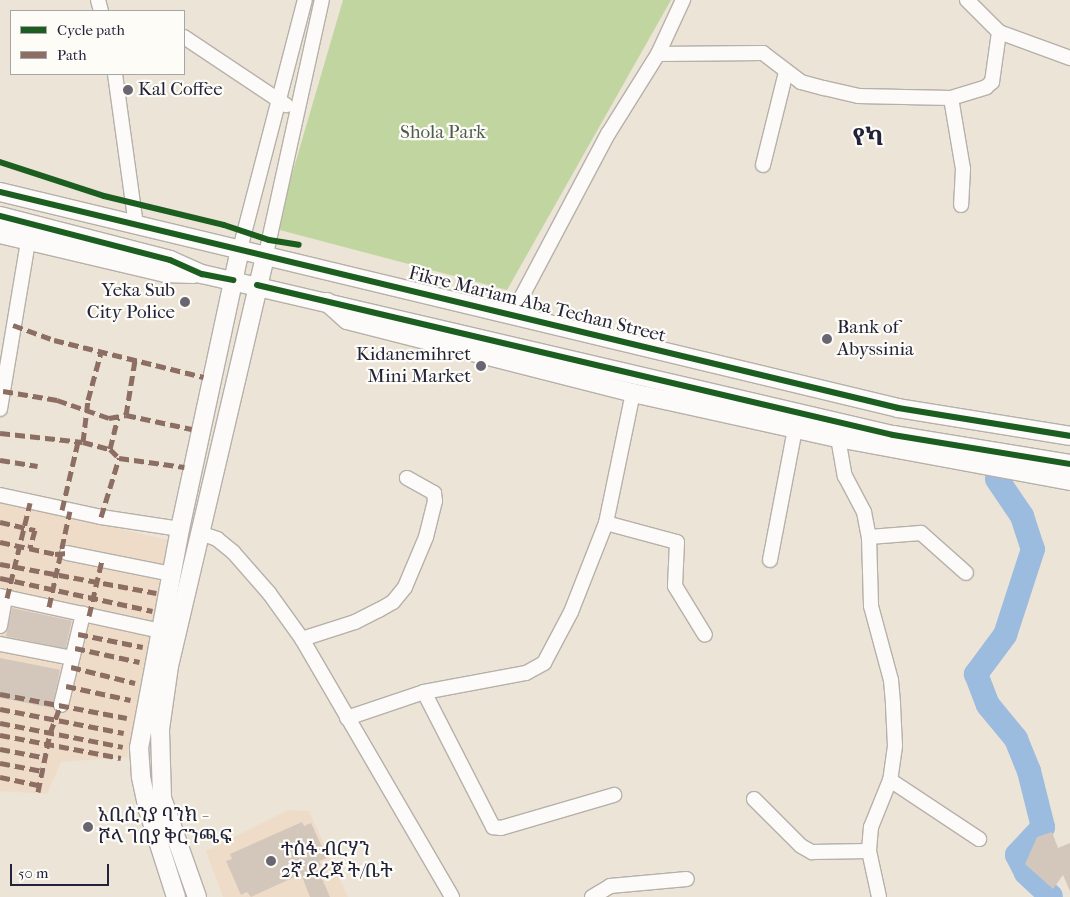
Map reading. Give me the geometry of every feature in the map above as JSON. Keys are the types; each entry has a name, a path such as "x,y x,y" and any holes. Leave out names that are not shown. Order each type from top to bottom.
{"main road":[{"name":"Fikre Mariam Aba Techan Street","path":"0,192 136,226 266,254 898,408 1070,436"},
{"path":"0,216 170,260 202,274"},
{"path":"0,234 165,273 202,274 257,285 893,435 1070,464"},
{"path":"176,897 163,862 141,776 139,748 144,707 180,529 240,249"},
{"path":"198,897 162,798 159,767 169,666 257,285 266,254"},
{"path":"327,302 346,320 633,393 838,438 1070,481"},
{"path":"893,435 898,408"}],"street":[{"path":"240,249 305,0"},
{"path":"266,254 295,111 322,0"},
{"path":"512,314 608,134 658,54 683,0"},
{"path":"967,0 999,32 1070,58"},
{"path":"658,54 763,53 801,82 858,96 951,98 986,87 992,82 999,32"},
{"path":"185,37 295,111"},
{"path":"763,165 786,72"},
{"path":"115,75 136,226"},
{"path":"951,98 963,169 961,205"},
{"path":"0,409 28,241"},
{"path":"347,718 424,692 526,673 544,663 571,612 606,523 633,393"},
{"path":"770,560 795,429"},
{"path":"838,438 845,476 864,512 869,537 871,606 891,680 895,746 890,780 871,827 869,851 879,897"},
{"path":"302,639 355,622 379,610 393,602 405,587 426,537 435,501 434,494 407,478"},
{"path":"0,495 78,513 180,529"},
{"path":"606,523 678,542 675,586 705,635"},
{"path":"200,533 217,539 233,552 269,593 302,639 452,897"},
{"path":"869,537 921,533 966,573"},
{"path":"67,552 171,574"},
{"path":"0,626 3,596 160,631"},
{"path":"61,706 83,614"},
{"path":"0,644 72,658"},
{"path":"424,692 493,827 501,828 614,795"},
{"path":"890,780 979,839"},
{"path":"754,799 801,846 812,852 869,851"},
{"path":"592,897 610,886 687,879"}],"shaded area":[{"path":"0,501 181,543 149,646 127,757 61,762 47,794 0,791"},
{"name":"ተስፋ ብርሃን 2ኛ ደረጃ ት/ቤት","path":"288,810 309,811 348,897 223,897 206,851"}],"green space":[{"name":"Shola Park","path":"343,0 671,0 507,290 276,229"}],"building":[{"path":"12,608 72,621 66,649 6,636"},
{"path":"0,658 60,670 52,708 0,698"},
{"path":"302,822 304,826 311,823 327,858 319,861 321,865 317,867 330,897 310,897 301,874 251,897 247,892 241,895 226,861 232,859 230,854"},
{"path":"1052,832 1058,848 1070,843 1070,891 1063,875 1053,889 1025,864 1037,837"}],"waterway":[{"path":"997,479 1022,516 1033,549 1005,635 976,674 988,705 1016,739 1029,771 1043,827 1017,855 1026,873 1051,896"}],"marked path":[{"path":"13,325 54,340 204,377"},
{"path":"83,442 88,400 101,352"},
{"path":"126,415 135,360"},
{"path":"3,391 57,400 109,418 126,415 192,429"},
{"path":"110,449 118,418"},
{"path":"0,433 83,442 110,449 119,458 184,467"},
{"path":"62,510 78,442"},
{"path":"101,517 119,458"},
{"path":"0,460 38,466"},
{"path":"7,598 30,503"},
{"path":"49,607 70,511"},
{"path":"0,522 35,530 30,548"},
{"path":"0,542 55,554 67,553"},
{"path":"89,616 102,560"},
{"path":"0,564 156,593"},
{"path":"0,578 152,611"},
{"path":"78,634 143,647"},
{"path":"75,648 140,662"},
{"path":"71,667 135,683"},
{"path":"66,686 131,700"},
{"path":"0,694 127,718"},
{"path":"38,792 50,733 61,705"},
{"path":"0,709 124,733"},
{"path":"0,723 123,747"},
{"path":"0,735 121,758"},
{"path":"0,749 47,758"},
{"path":"0,763 42,771"},
{"path":"0,777 39,785"}],"cycle path":[{"path":"0,162 104,196 224,225 269,240 299,245"},
{"path":"0,192 898,408 1070,436"},
{"path":"0,216 170,260 202,274 233,280"},
{"path":"257,285 893,435 1070,464"}],"place":[{"name":"Kal Coffee","path":"128,90"},
{"name":"Yeka Sub City Police","path":"185,302"},
{"name":"Bank of Abyssinia","path":"827,339"},
{"name":"Kidanemihret Mini Market","path":"481,366"},
{"name":"አቢሲንያ ባንክ - ሾላ ገበያ ቅርንጫፍ","path":"88,827"},
{"name":"ተስፋ ብርሃን 2ኛ ደረጃ ት/ቤት","path":"271,861"}],"district":[{"name":"የካ","path":"868,138"}]}
